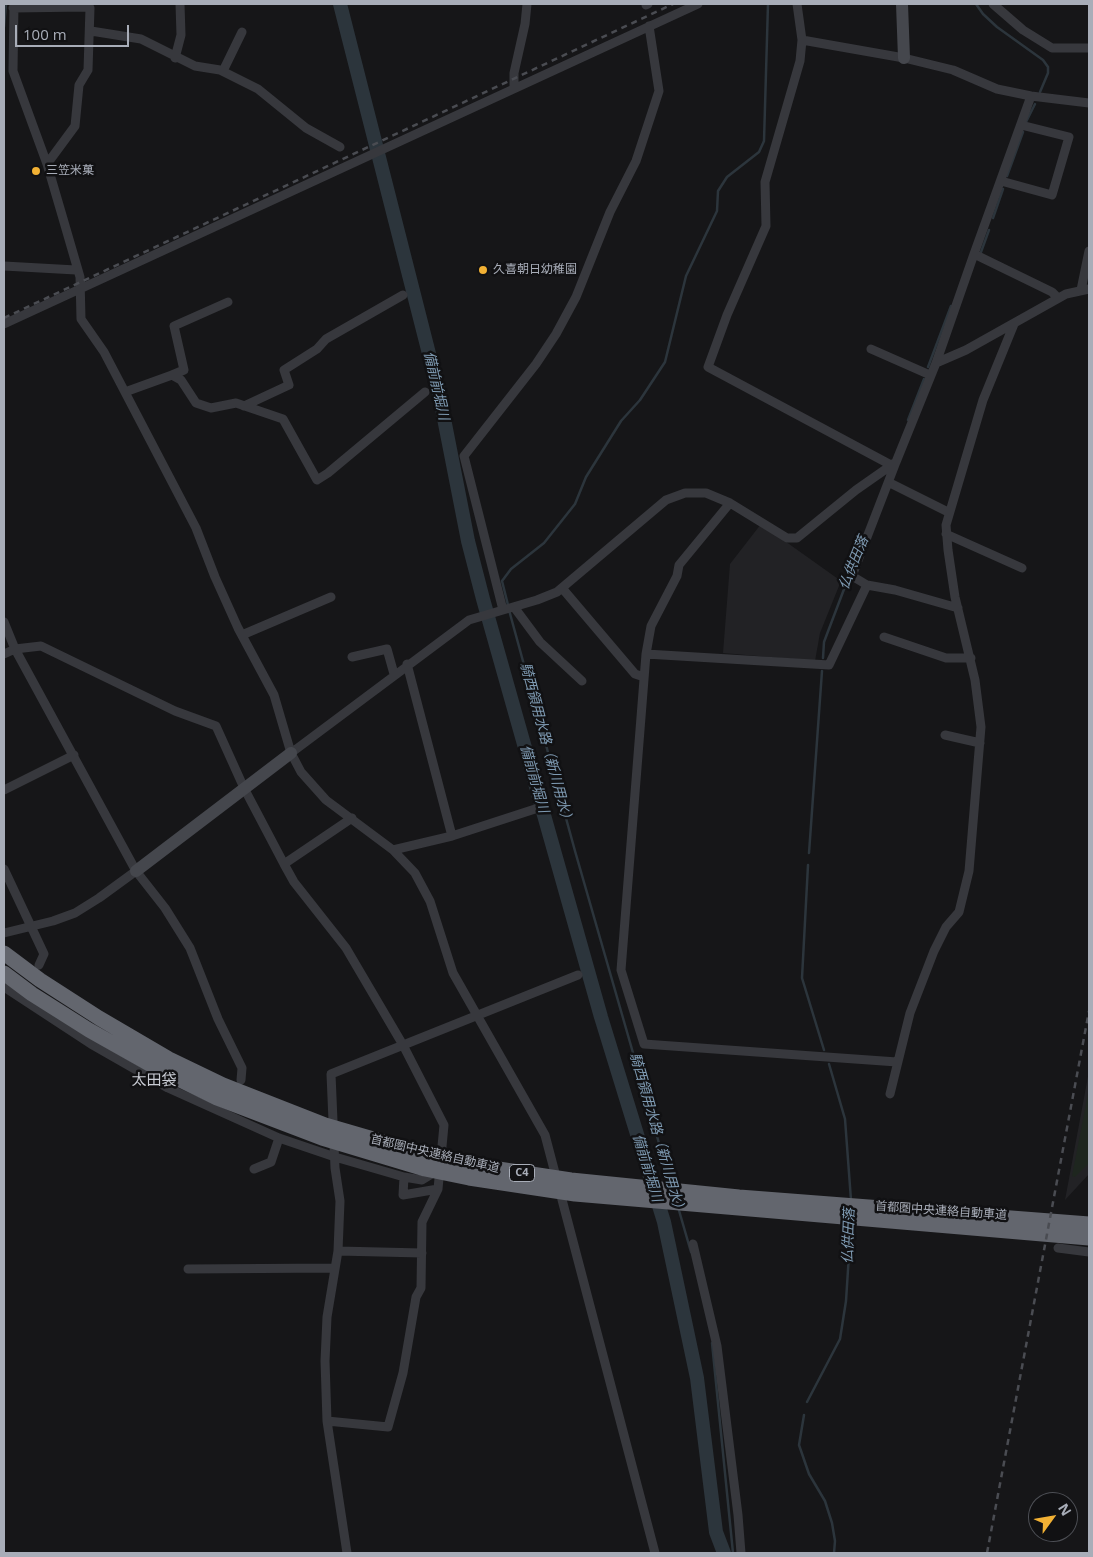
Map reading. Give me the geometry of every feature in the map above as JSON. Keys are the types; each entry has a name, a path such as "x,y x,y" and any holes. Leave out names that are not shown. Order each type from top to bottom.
{"highway":[{"name":"首都圏中央連絡自動車道","path":"4,953 40,980 99,1018 170,1059 223,1085 325,1125 428,1155 571,1180 739,1197 1089,1224"},
{"name":"首都圏中央連絡自動車道","path":"4,973 32,994 90,1030 160,1070 217,1098 322,1138 425,1169 469,1178 575,1194 1089,1238"}],"street":[{"path":"175,58 181,35 180,4"},
{"path":"514,88 514,73 525,24 526,4"},
{"path":"4,324 698,4"},
{"path":"797,4 802,40 800,61 765,182 766,226 727,314 708,367 893,464"},
{"path":"902,4 904,58"},
{"path":"993,4 1023,30 1052,48 1089,48"},
{"path":"47,164 74,126 79,85 88,70 91,31 90,8 86,5 13,6 12,71 47,164 76,270 80,277 82,319 104,352 196,528 215,577 242,635 274,695 291,752 302,772 326,800 394,850 415,873 430,901 453,973 475,1015 545,1135 655,1553"},
{"path":"503,610 464,456 536,364 556,334 576,296 610,212 636,160 659,91 649,26"},
{"path":"91,31 141,39 175,58 195,66 222,71 258,89 306,128 340,147"},
{"path":"222,71 242,32"},
{"path":"802,40 904,58 953,70 997,89 1031,96 1089,103"},
{"path":"958,608 895,590 867,585 852,576 890,483 893,464 936,363 1031,96"},
{"path":"1001,181 1052,195 1069,137 1021,125"},
{"path":"936,363 1014,324 1058,298 1085,289 1089,251"},
{"path":"974,254 1052,292 1058,298"},
{"path":"4,266 76,270"},
{"path":"244,406 289,385 284,370 317,349 326,338 403,295"},
{"path":"124,392 172,376 184,370 174,326 228,302"},
{"path":"890,1094 910,1013 934,951 946,927 959,912 969,871 981,727 971,658 958,608 946,534 948,512 983,400 1014,324"},
{"path":"871,349 930,375"},
{"path":"172,376 181,380 196,403 211,408 236,403 283,418 317,480 328,473 425,392"},
{"path":"4,933 30,927 75,912 99,898 454,630 479,616 537,600 562,588 666,500 685,493 706,492 730,502 793,539 893,464"},
{"path":"890,483 948,512"},
{"path":"730,502 679,565 677,576 651,626 646,654 621,970 644,1044 897,1062"},
{"path":"946,534 1022,568"},
{"path":"646,654 830,665 867,585"},
{"path":"562,588 635,674 644,677"},
{"path":"242,635 331,597"},
{"path":"514,607 540,642 582,681"},
{"path":"4,622 15,649 136,871 165,908 190,948 218,1019 242,1068 241,1080"},
{"path":"884,637 946,658 971,658"},
{"path":"4,654 15,649 40,646 175,711 216,726 244,788 294,882 346,948 403,1044 444,1125 438,1189 422,1222 421,1288 416,1297 403,1373 388,1427 327,1421"},
{"path":"352,657 387,649 394,674"},
{"path":"407,664 452,836"},
{"path":"945,736 980,743"},
{"path":"4,790 74,755"},
{"path":"394,850 452,836 535,809"},
{"path":"284,864 352,818"},
{"path":"4,869 44,954 39,965"},
{"path":"346,1553 327,1421 325,1361 334,1268 338,1251 340,1201 335,1157 331,1074 578,975"},
{"path":"4,987 56,1022 146,1077 276,1137 404,1177 422,1180 427,1175 440,1170"},
{"path":"56,1022 75,992"},
{"path":"254,1169 271,1162 276,1137 271,1119 257,1095 259,1089"},
{"path":"404,1177 403,1195 438,1189"},
{"path":"694,1244 717,1346 741,1553"},
{"path":"1058,1248 1089,1252"},
{"path":"338,1251 422,1253"},
{"path":"188,1268 334,1268"}],"shaded area":[{"path":"761,524 841,581 820,633 815,661 723,653 730,564"},
{"path":"1089,1071 1089,1174 1065,1200"},
{"path":"1089,1089 1089,1163 1075,1177 1072,1176"}],"waterway":[{"path":"4,27 6,4"},
{"name":"備前前堀川","path":"340,4 439,393 468,541 483,599 601,1017 664,1222 697,1378 716,1532 724,1553"},
{"name":"騎西領用水路（新川用水）","path":"508,605 502,581 511,569 544,543 575,504 586,477 621,421 640,400 665,362 686,276 717,211 718,191 727,177 759,152 764,141 768,4"},
{"name":"仏供田落","path":"976,4 983,14 997,27 1043,60 1048,67 1048,73 1040,92"},
{"name":"仏供田落","path":"1026,122 1035,104"},
{"name":"仏供田落","path":"1007,176 1023,132"},
{"name":"仏供田落","path":"993,218 1003,189"},
{"name":"仏供田落","path":"981,252 989,230"},
{"name":"仏供田落","path":"928,367 951,306"},
{"name":"仏供田落","path":"908,420 924,379"},
{"name":"仏供田落","path":"823,658 824,642 849,576"},
{"name":"騎西領用水路（新川用水）","path":"509,610 575,851 671,1185"},
{"name":"仏供田落","path":"809,853 822,671"},
{"name":"仏供田落","path":"808,865 802,978 824,1050"},
{"name":"仏供田落","path":"829,1064 845,1119 851,1200"},
{"name":"騎西領用水路（新川用水）","path":"678,1207 691,1252"},
{"name":"仏供田落","path":"807,1402 840,1339 846,1301 851,1223"},
{"name":"騎西領用水路（新川用水）","path":"712,1343 733,1553"},
{"name":"仏供田落","path":"804,1415 799,1445 809,1474 825,1501 832,1523 835,1541 834,1553"}],"railway":[{"path":"4,318 673,4"},
{"path":"987,1553 1089,1011"}],"place":[{"name":"三笠米菓","path":"36,171"},
{"name":"久喜朝日幼稚園","path":"483,270"}],"district":[{"name":"太田袋","path":"154,1081"}]}
